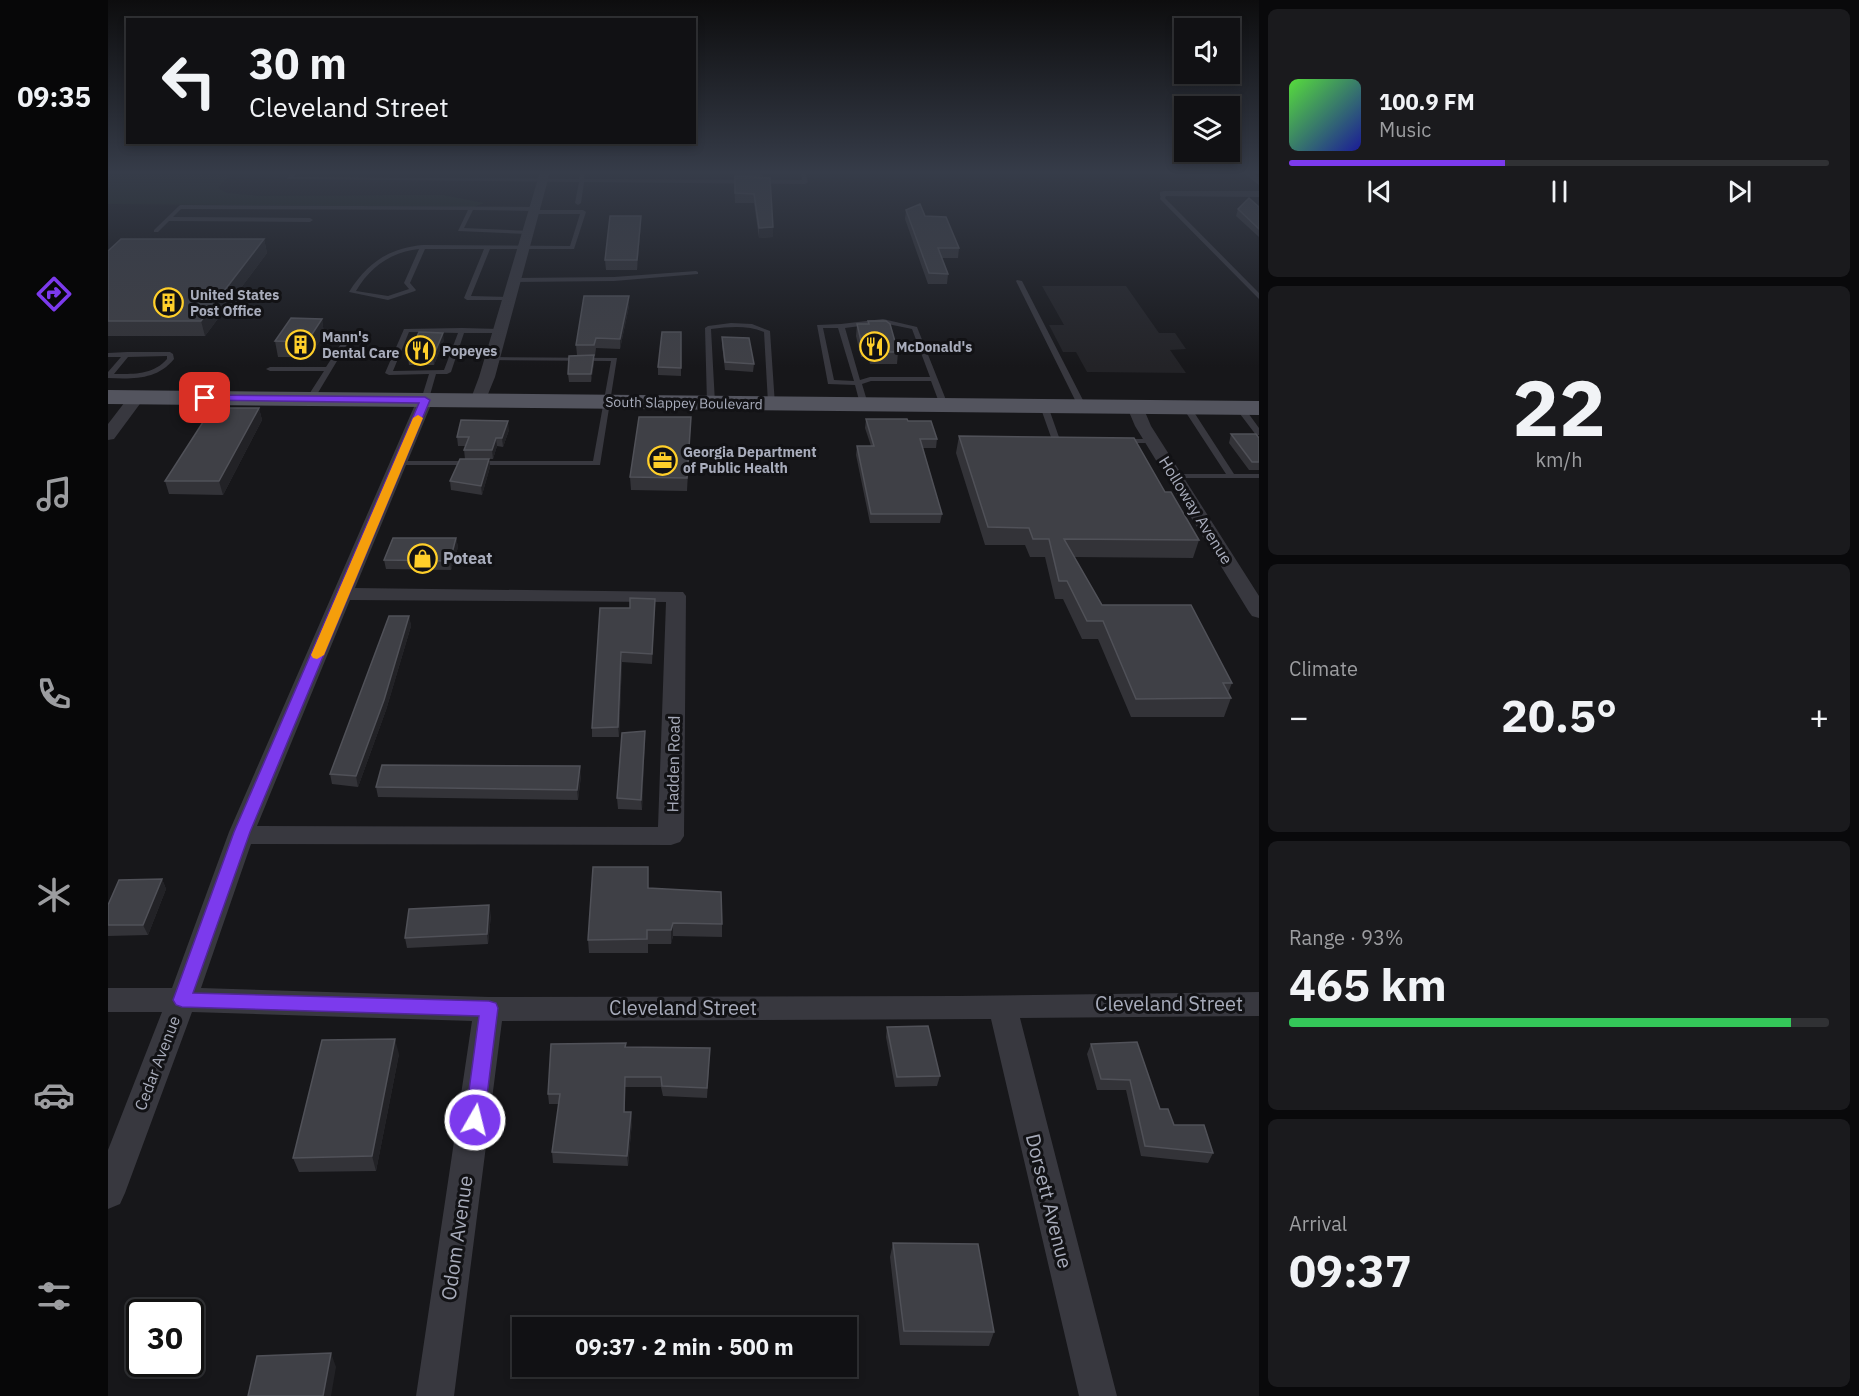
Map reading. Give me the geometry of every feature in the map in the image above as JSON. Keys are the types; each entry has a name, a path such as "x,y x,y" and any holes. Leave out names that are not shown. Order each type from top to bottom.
{"main road":[{"name":"South Slappey Boulevard","path":"128,390 310,399 711,403 772,403 861,394 944,405 1250,408"}],"street":[{"path":"478,400 527,237"},
{"path":"108,435 128,390"},
{"name":"Cedar Avenue","path":"108,1193 182,1000 241,835 425,400"},
{"name":"Holloway Avenue","path":"1135,407 1174,476 1259,612"},
{"name":"Hadden Road","path":"241,835 671,836 676,596 343,594"},
{"name":"Cleveland Street","path":"108,1000 489,1008 1259,1004"},
{"name":"Dorsett Avenue","path":"1003,1006 1098,1396"},
{"name":"Odom Avenue","path":"435,1396 489,1008"}],"lane":[{"path":"423,247 407,283 413,290 388,298 352,292 361,276 386,255 408,247 423,247 488,247 524,247 572,248 575,237"},
{"path":"1200,237 1259,297"},
{"path":"488,247 467,298 509,299"},
{"path":"514,280 614,279 696,273"},
{"path":"1019,280 1082,406"},
{"path":"861,394 831,382 819,326 883,321 915,328 944,405"},
{"path":"711,403 708,328 732,324 754,325 767,331 772,403"},
{"path":"841,326 861,394"},
{"path":"462,330 447,372 389,372 406,330 462,330 500,331"},
{"path":"310,399 349,336"},
{"path":"108,355 127,354 170,354 171,359 164,369 128,390 108,376 127,354"},
{"path":"399,463 597,463 615,359 492,359"},
{"path":"270,369 328,369"},
{"path":"425,400 433,372"},
{"path":"861,394 870,379 934,379"},
{"path":"1044,406 1056,440"},
{"path":"1187,408 1232,476"},
{"path":"1250,408 1259,433"},
{"path":"1044,440 1067,440"},
{"path":"1110,441 1153,441"},
{"path":"1174,476 1256,475"}],"shaded area":[{"path":"1042,286 1126,286 1159,333 1175,333 1186,349 1170,350 1186,373 1087,372 1076,352 1063,352 1049,325 1064,325"}],"building":[{"path":"608,237 639,237 637,260 605,260"},
{"path":"916,237 954,237 959,248 938,248 948,274 929,273"},
{"name":"United States Post Office","path":"121,239 264,239 201,321 108,321 108,251"},
{"path":"584,296 629,296 620,339 596,338 594,345 576,345"},
{"path":"291,318 322,319 307,342 275,341"},
{"path":"868,321 886,321 890,324 898,352 871,352 869,345 862,345 857,324 869,324"},
{"path":"419,332 443,333 433,357 408,357"},
{"path":"662,332 681,332 681,368 658,367"},
{"path":"722,337 749,338 754,364 725,362"},
{"path":"594,355 591,374 568,374 569,356"},
{"path":"212,408 259,408 219,481 165,481"},
{"name":"Georgia Department of Public Health","path":"639,417 691,417 687,478 630,477"},
{"path":"866,419 931,421 937,439 920,439 942,514 871,514 857,446 874,446"},
{"path":"461,420 508,421 502,438 496,438 492,450 464,450 469,437 457,437"},
{"path":"1231,434 1256,434 1259,438 1259,462 1252,462"},
{"path":"959,436 1134,438 1165,492 1171,492 1199,540 1064,539 1102,605 1191,605 1232,683 1223,683 1231,698 1136,699 1103,621 1087,621 1067,581 1059,581 1049,539 1033,539 1029,528 988,527"},
{"path":"460,459 489,459 481,486 450,481"},
{"path":"393,538 456,538 450,561 384,560"},
{"path":"630,598 655,599 652,654 621,652 618,727 592,728 600,608 630,608"},
{"path":"389,616 409,616 384,700 356,776 330,774"},
{"path":"645,731 641,800 617,798 622,733"},
{"path":"382,765 580,766 577,790 376,787"},
{"path":"593,867 648,867 648,888 721,892 722,924 673,923 671,930 647,930 647,939 588,940"},
{"path":"162,879 143,925 108,925 108,905 119,880"},
{"path":"489,905 487,934 405,938 409,909"},
{"path":"928,1026 940,1076 897,1077 887,1027"},
{"path":"395,1039 372,1156 293,1158 322,1040"},
{"path":"1137,1042 1160,1109 1168,1109 1174,1125 1204,1125 1213,1153 1145,1146 1130,1080 1101,1079 1091,1044"},
{"path":"626,1043 625,1047 710,1048 707,1088 662,1086 661,1077 625,1077 624,1112 631,1112 627,1156 552,1152 560,1094 548,1094 551,1044"},
{"path":"893,1243 978,1244 994,1332 904,1331"},
{"path":"331,1353 323,1396 248,1396 257,1356"}],"slow traffic":[{"path":"317,655 418,418"}],"place":[{"name":"United States Post Office","path":"169,303"},
{"name":"Mann's Dental Care","path":"301,345"},
{"name":"McDonald's","path":"875,347"},
{"name":"Popeyes","path":"421,351"},
{"name":"Georgia Department of Public Health","path":"662,460"},
{"name":"Poteat","path":"422,558"}],"route":[{"path":"205,398 425,400 242,832 182,1000 489,1008 475,1120"}]}
